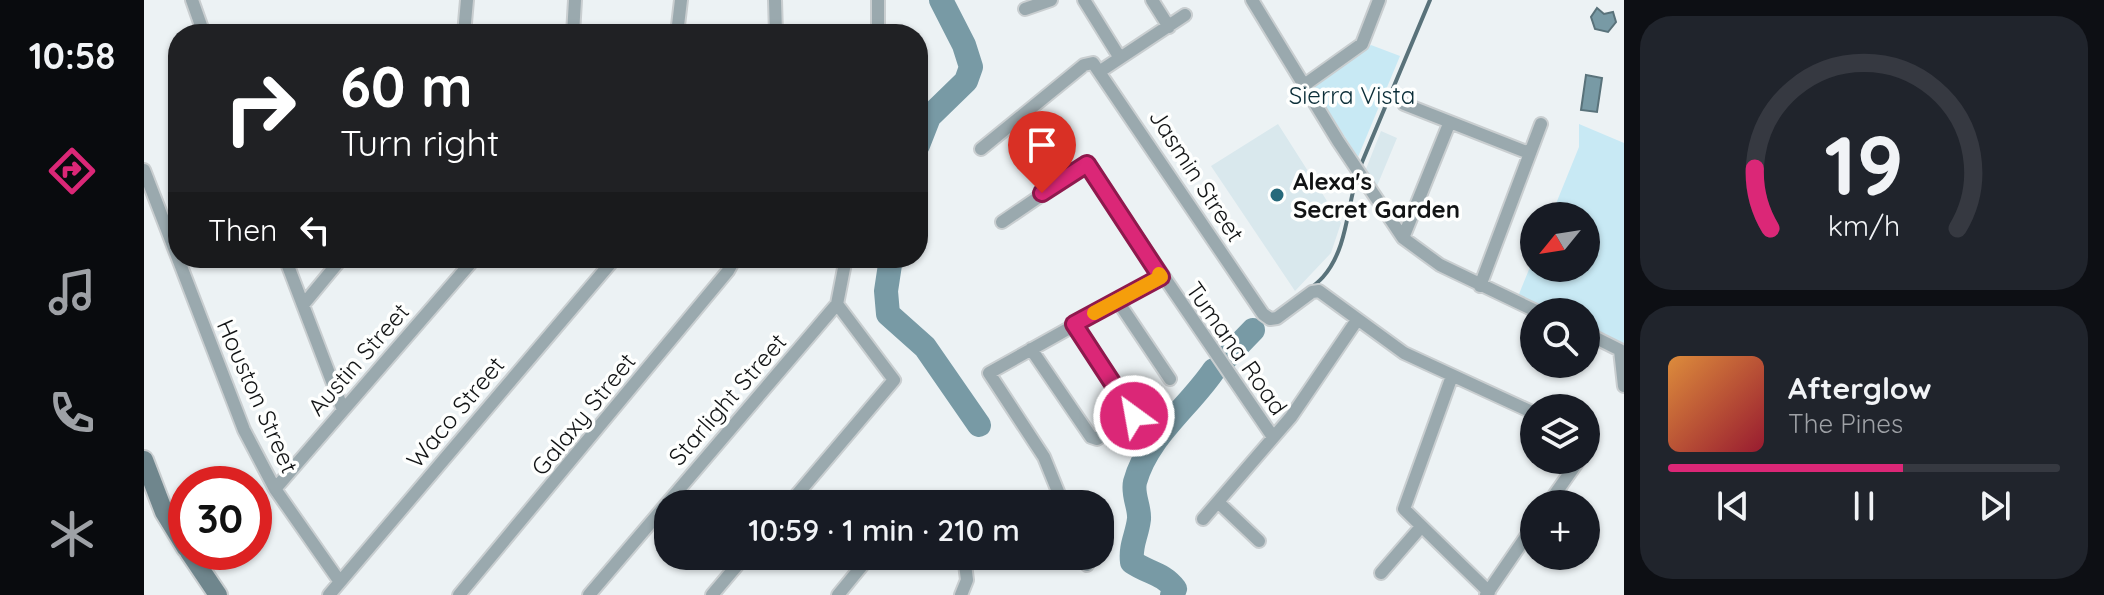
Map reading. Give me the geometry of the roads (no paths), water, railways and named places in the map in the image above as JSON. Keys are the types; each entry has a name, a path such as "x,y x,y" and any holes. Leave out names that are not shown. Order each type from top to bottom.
{"street":[{"path":"192,0 200,24"},
{"path":"465,24 467,0"},
{"path":"574,24 575,0"},
{"path":"678,24 681,0"},
{"path":"775,0 776,24"},
{"path":"878,0 878,24"},
{"path":"1025,9 1051,0"},
{"path":"1084,0 1120,58"},
{"path":"1152,0 1169,27"},
{"path":"1252,0 1303,86 1403,238 1440,265 1520,304"},
{"path":"1303,86 1362,44 1379,0"},
{"path":"981,149 1084,65 1097,66 1120,58 1185,15"},
{"name":"Jasmin Street","path":"1097,66 1267,316 1316,291 1357,320"},
{"path":"1404,104 1529,153"},
{"path":"1403,238 1449,124"},
{"path":"1480,286 1541,124"},
{"name":"Tumana Road","path":"1002,222 1085,164 1273,437"},
{"name":"Houston Street","path":"144,170 168,232"},
{"name":"Houston Street","path":"182,268 244,430 275,489 340,582"},
{"path":"289,268 343,410"},
{"path":"303,305 334,268"},
{"name":"Austin Street","path":"275,489 466,268"},
{"name":"Waco Street","path":"329,595 602,268"},
{"name":"Galaxy Street","path":"459,595 730,268"},
{"name":"Starlight Street","path":"589,595 837,304 844,268"},
{"path":"1057,490 1044,457 989,373 1161,277"},
{"path":"1117,300 1170,379"},
{"path":"801,490 894,380 837,304"},
{"path":"1203,519 1291,417 1357,320 1404,353 1520,407"},
{"path":"1031,349 1091,437 1097,439 1133,414 1074,324"},
{"path":"1600,340 1620,350 1624,386"},
{"path":"1452,376 1404,501 1405,511 1487,593 1520,545"},
{"path":"144,460 168,519"},
{"path":"1218,502 1259,541"},
{"path":"1381,573 1420,528"},
{"path":"201,570 218,595"},
{"path":"712,595 733,570"},
{"path":"838,595 859,570"},
{"path":"961,595 967,580 966,570"}],"waterway":[{"path":"928,120 966,81 971,67 964,45 941,0"},
{"path":"1360,167 1430,0"},
{"path":"1253,330 1315,284 1331,266 1342,242 1357,176"},
{"path":"889,268 886,291 888,314 925,347 979,425"},
{"path":"1225,359 1253,330"},
{"path":"1172,595 1175,589 1165,580 1132,562 1139,519 1135,482 1149,451 1214,370"}],"place":[{"name":"Alexa's Secret Garden","path":"1277,195"}],"park label":[{"name":"Sierra Vista","path":"1352,95"}]}
